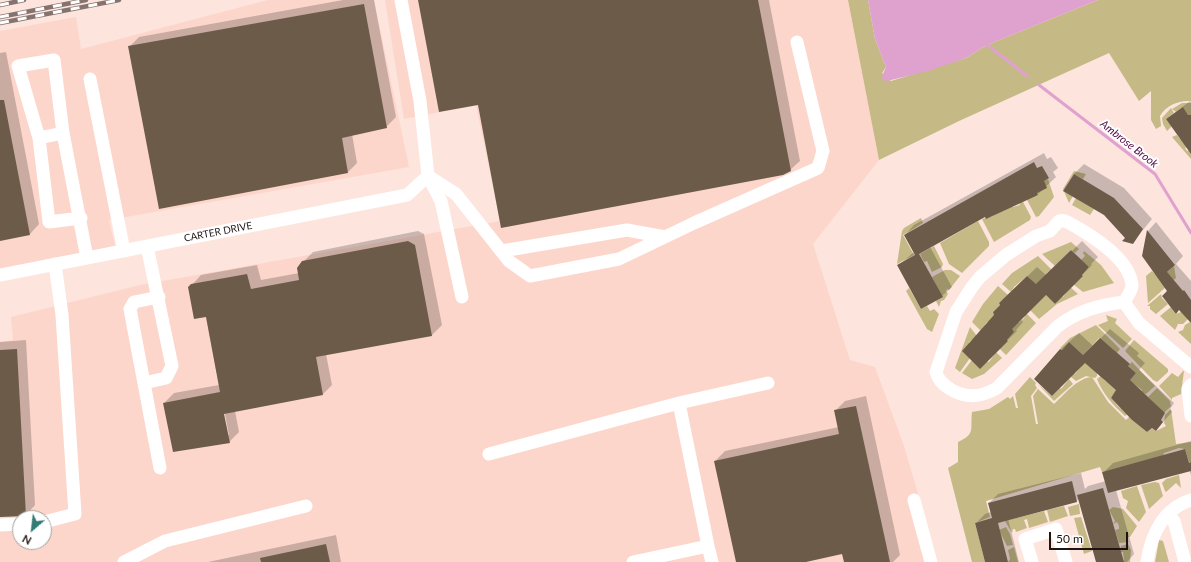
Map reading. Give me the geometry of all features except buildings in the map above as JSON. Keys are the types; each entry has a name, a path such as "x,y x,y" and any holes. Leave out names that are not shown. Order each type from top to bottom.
{"street":[{"path":"402,0 420,101 428,176 441,201 462,297"},
{"path":"428,176 456,194 509,261 530,276 619,259 818,168 823,151 797,42"},
{"path":"81,218 48,222 39,138 18,66 54,60 63,133 81,218 88,258"},
{"path":"90,79 124,251"},
{"path":"39,138 63,133"},
{"name":"CARTER DRIVE","path":"0,275 407,195 428,176"},
{"path":"1059,221 1065,221 1093,237 1107,248 1119,261 1127,272 1132,285 1124,302 1091,308 1067,319 1058,326 997,388 990,392 972,396 963,395 954,392 938,378 937,368 950,328 956,312 972,287 980,277 1006,255 1036,236 1050,231 1059,221"},
{"path":"502,252 627,230 665,237"},
{"path":"144,383 166,378 172,366 159,297 147,246"},
{"path":"52,520 75,514 70,457 62,315 55,264"},
{"path":"159,297 134,302 130,306 160,468"},
{"path":"1124,302 1140,323 1191,367"},
{"path":"490,454 679,403 768,383"},
{"path":"1191,385 1188,389 1191,416"},
{"path":"679,403 712,562"},
{"path":"914,500 931,562"},
{"path":"1147,562 1150,542 1156,529 1168,514 1178,505 1191,500"},
{"path":"124,562 165,541 306,506"},
{"path":"1168,514 1174,521 1185,562"},
{"path":"0,525 12,524"},
{"path":"1032,562 1025,539 1056,529 1066,562"},
{"path":"633,562 708,546"}],"shaded area":[{"path":"268,0 374,0 409,167 109,220 116,251 0,274 0,31 76,17 81,49"},
{"path":"385,0 848,0 879,160 813,244 850,360 875,367 904,446 938,562 0,562 0,342 13,340 11,317 140,285 500,221 476,105 404,119"},
{"path":"848,0 868,0 875,39 886,67 882,73 891,81 966,58 987,45 1098,0 1191,0 1191,101 1182,101 1169,106 1160,116 1161,126 1156,129 1151,120 1151,91 1139,101 1109,53 959,121 879,160"},
{"path":"868,0 1098,0 987,45 966,58 928,71 887,81 883,80 882,76 886,67 875,39"},
{"path":"1182,103 1191,103 1191,115 1188,115 1183,107 1176,112 1172,109"},
{"path":"1171,108 1174,113 1166,119 1172,126 1167,131 1163,124 1162,118"},
{"path":"1177,135 1180,139 1183,138 1188,146 1185,148 1187,151 1191,150 1191,159 1172,137"},
{"path":"1074,171 1086,174 1083,179 1074,174 1064,190 1063,189"},
{"path":"1048,179 1054,197 1039,216 1036,217 1026,198 1038,195 1037,193 1044,181"},
{"path":"1064,192 1073,196 1069,203"},
{"path":"1076,198 1094,209 1090,215 1072,205"},
{"path":"1022,200 1031,217 1030,220 994,242 982,219 993,216 1001,209 1003,211 1012,206 1020,205 1019,202"},
{"path":"921,218 923,223 903,235 914,255 897,264 902,231 904,228"},
{"path":"978,221 989,242 989,246 962,273 949,264 940,243"},
{"path":"1071,242 1079,249 1075,253 1071,250 1055,266 1042,254"},
{"path":"934,246 943,264 942,267 932,272 927,261 924,262 920,254"},
{"path":"1084,251 1101,265 1114,283 1083,292 1073,284 1083,276 1082,275 1089,267 1081,260 1085,256 1083,253"},
{"path":"1038,256 1052,270 1048,272 1038,286 1027,276 1014,287 1011,292 1002,284 1012,273"},
{"path":"1174,266 1176,278 1148,303 1146,276 1152,271 1160,279"},
{"path":"945,270 951,270 960,276 949,290 947,289 946,291 948,294 944,300 941,301 939,307 936,301 942,297 932,277"},
{"path":"998,286 1008,295 999,303 1000,305 993,312 995,317 987,322 981,331 972,322 983,304"},
{"path":"1070,287 1078,294 1057,304 1039,319 1029,309 1041,290 1055,304 1062,296 1063,297"},
{"path":"909,288 921,309 927,306 930,311 934,309 939,314 932,332 927,329 906,291"},
{"path":"1161,294 1162,298 1168,304 1156,314 1150,309 1150,306 1147,306"},
{"path":"1171,307 1176,314 1181,312 1188,319 1183,324 1178,324 1175,330 1160,316"},
{"path":"1026,313 1036,323 1006,355 999,348 1008,341 1007,340 1014,332 1011,329 1018,321 1019,323 1025,317 1023,315"},
{"path":"1106,315 1117,319 1115,323 1132,339 1123,348 1098,325 1108,321"},
{"path":"1190,322 1191,344 1178,332 1183,330 1185,325"},
{"path":"1096,325 1120,349 1116,354 1113,351 1114,350 1099,338 1083,355 1069,342 1062,350 1060,348 1070,338"},
{"path":"970,327 977,336 969,342 970,358 960,372 955,368"},
{"path":"1134,340 1168,369 1168,372 1157,382 1153,380 1125,351"},
{"path":"996,352 1002,358 984,374 972,379 962,373 972,360 989,362"},
{"path":"1086,360 1097,370 1097,376 1095,378 1086,376 1076,381 1071,377"},
{"path":"1132,362 1155,386 1146,394 1141,392 1142,390 1129,380 1136,373 1128,366"},
{"path":"1183,371 1181,394 1172,398 1172,400 1159,386 1172,373 1178,377"},
{"path":"1102,375 1104,380 1118,390 1111,398 1128,414 1125,416 1102,390 1097,379"},
{"path":"1030,377 1036,383 1035,385 1037,388 1031,396 1036,424 1038,424 1033,396 1038,389 1054,404 1081,380 1092,377 1108,402 1126,420 1130,416 1132,420 1147,432 1152,428 1156,431 1166,426 1164,423 1165,415 1171,409 1176,444 1191,442 1191,462 1189,462 1185,449 1179,448 1164,453 1163,456 1102,472 1100,467 986,501 990,517 975,523 985,562 972,562 948,468 958,462 958,442 970,433 972,412 989,409 1008,397 1010,399 1013,396 1016,408 1018,408 1015,394"},
{"path":"1069,379 1073,384 1054,401 1038,384 1052,396 1060,388 1061,389"},
{"path":"1157,388 1170,401 1171,406 1164,413 1148,397"},
{"path":"1179,475 1181,488 1176,483 1166,492 1162,483 1166,479"},
{"path":"1155,482 1159,483 1163,496 1149,509 1141,485"},
{"path":"1137,486 1146,512 1139,522 1126,508 1128,501 1123,498 1121,491"},
{"path":"1079,504 1080,514 1070,516 1068,507"},
{"path":"1064,506 1068,516 1050,522 1047,510"},
{"path":"1113,507 1123,509 1137,526 1130,537 1126,538 1129,542 1119,543 1115,530 1119,529 1119,526 1117,522 1113,524 1115,521 1109,510"},
{"path":"1044,511 1048,522 1029,528 1027,519 1024,520 1027,528 1016,532 1015,529 1013,529 1012,533 1005,521"},
{"path":"1081,517 1092,551 1084,554 1074,518"},
{"path":"1006,527 1013,545 1007,546 999,530"},
{"path":"1159,540 1163,541 1169,562 1155,562"},
{"path":"1128,544 1131,550 1130,562 1123,562 1123,552 1120,552 1121,546"},
{"path":"1014,547 1018,562 1008,562 1010,559 1008,550"}],"waterway":[{"name":"Ambrose Brook","path":"985,43 1027,76"},
{"name":"Ambrose Brook","path":"1039,85 1155,174 1191,233"}],"railway":[{"path":"0,5 24,0"},
{"path":"0,17 86,0"},
{"path":"0,23 119,0"}]}
